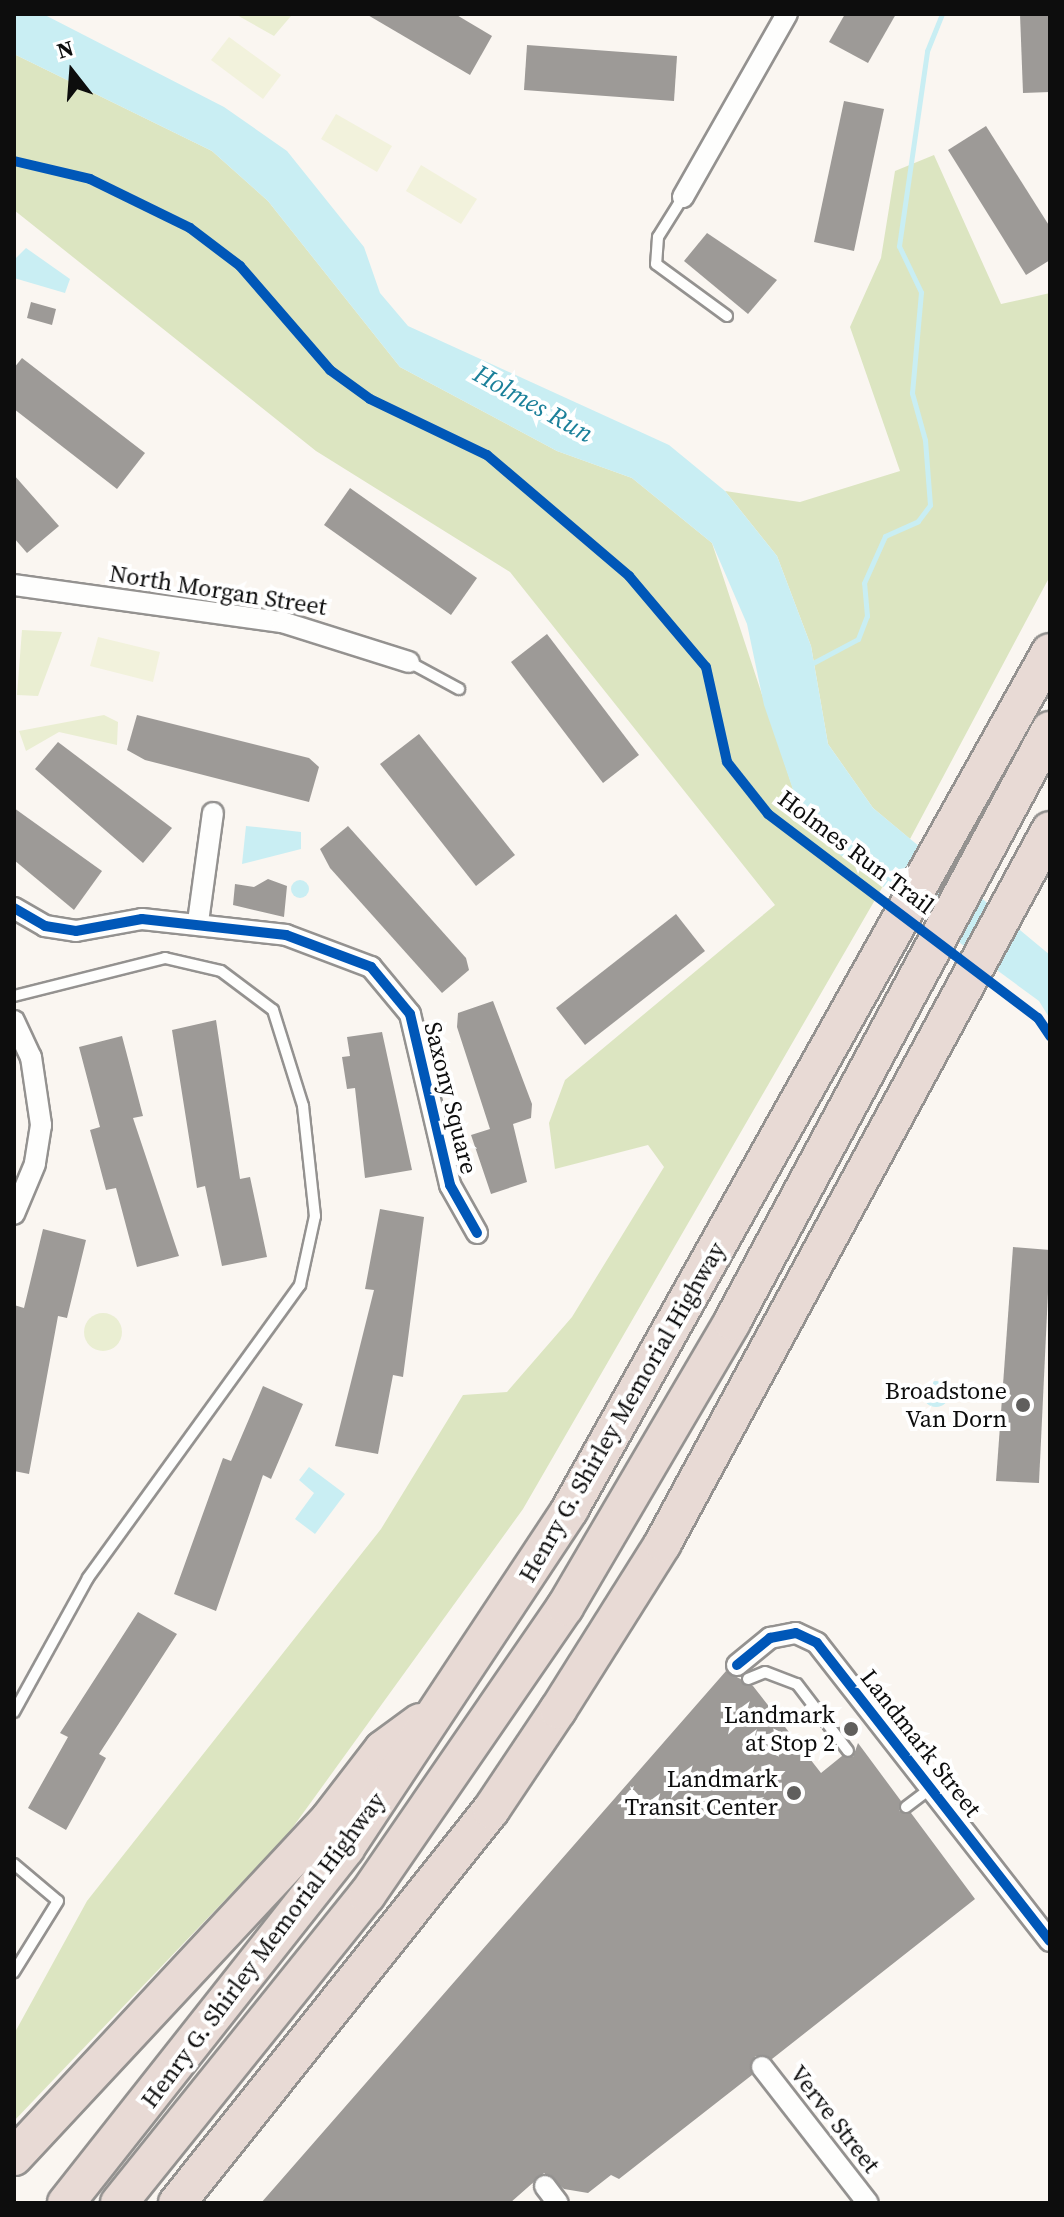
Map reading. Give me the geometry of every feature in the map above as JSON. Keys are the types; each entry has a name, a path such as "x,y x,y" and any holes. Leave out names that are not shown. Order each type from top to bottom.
{"highway":[{"name":"Henry G. Shirley Memorial Highway","path":"66,2203 346,1848 444,1705 570,1509 1050,652"},
{"path":"119,2203 367,1895 565,1607 732,1322 1050,730"},
{"path":"207,2203 453,1859 663,1543 1050,830"},
{"path":"14,2157 319,1830 383,1749 444,1705"},
{"path":"177,2203 453,1859"}],"street":[{"path":"683,197 787,14"},
{"name":"North Morgan Street","path":"14,585 282,622 409,662"},
{"path":"198,922 213,813"},
{"name":"Saxony Square","path":"14,908 45,926 76,931 142,919 198,922 286,935 371,967 410,1014 450,1185 477,1233"},
{"path":"14,1021 31,1057 41,1125 35,1164 14,1214"},
{"name":"Landmark Street","path":"742,1672 770,1638 796,1633 817,1643 1050,1941"},
{"name":"Verve Street","path":"762,2067 868,2203"},
{"path":"545,2186 558,2203"}],"lane":[{"path":"683,197 658,237 656,264 727,316"},
{"path":"409,662 459,689"},
{"path":"14,996 165,958 221,971 273,1010 303,1106 315,1216 300,1285 88,1578 14,1712"},
{"path":"742,1672 765,1672 797,1684 848,1751"},
{"path":"906,1807 931,1788"},
{"path":"14,1864 58,1901 14,1972"}],"green space":[{"path":"235,14 290,14 291,16 274,36"},
{"path":"229,37 281,75 263,99 211,60"},
{"path":"14,54 212,151 268,201 400,367 557,451 632,478 712,543 800,810 883,886 523,1509 288,1834 14,2121 14,2034 87,1901 381,1529 463,1395 507,1392 572,1317 664,1167 648,1145 555,1169 549,1123 565,1080 775,905 510,572 316,451 14,210"},
{"path":"336,114 392,146 377,172 321,139"},
{"path":"934,155 1001,304 1050,293 1050,576 910,839 873,808 828,744 811,646 777,556 725,491 800,502 900,471 850,327 881,258 895,171"},
{"path":"421,165 477,199 461,224 406,191"},
{"path":"22,630 62,632 38,696 17,695"},
{"path":"98,637 160,652 153,682 90,666"},
{"path":"104,715 118,722 117,745 59,732 26,751 19,731"},
{"path":"103,1313 117,1318 122,1332 117,1346 103,1351 89,1346 84,1332 89,1318"}],"water":[{"name":"Holmes Run","path":"14,14 43,14 224,107 287,151 364,247 380,293 408,326 669,445 725,491 777,556 811,646 828,744 873,808 1050,955 1050,1019 1039,1001 840,855 800,810 764,705 747,624 712,543 632,478 557,451 400,367 268,201 212,151 14,54"},
{"path":"26,248 70,279 65,293 14,278 14,260"},
{"path":"246,826 301,832 301,849 242,864"},
{"path":"296,880 304,880 309,889 307,896 296,898 291,893 291,885"},
{"path":"936,1381 945,1385 949,1394 945,1403 936,1407 927,1403 923,1394 927,1385"},
{"path":"309,1467 345,1494 315,1534 295,1519 314,1493 299,1480"}],"building":[{"path":"366,14 455,14 492,36 470,75"},
{"path":"845,14 896,14 868,63 829,42"},
{"path":"1020,14 1050,14 1050,92 1023,93"},
{"path":"527,45 677,56 674,101 524,90"},
{"path":"844,101 884,109 854,251 814,242"},
{"path":"986,126 1050,227 1050,260 1026,275 948,150"},
{"path":"707,233 777,280 748,314 684,261"},
{"path":"31,302 56,309 52,325 27,318"},
{"path":"22,358 145,453 117,489 14,409 14,368"},
{"path":"14,475 59,526 27,553 14,538"},
{"path":"350,488 477,578 451,615 324,525"},
{"path":"547,634 639,755 603,783 511,662"},
{"path":"137,715 309,758 319,767 309,802 145,760 127,750"},
{"path":"419,734 515,855 476,886 380,764"},
{"path":"58,742 172,828 143,863 35,769"},
{"path":"14,808 102,871 74,910 14,860"},
{"path":"348,826 466,958 469,970 442,993 330,868 320,849"},
{"path":"268,879 287,886 284,917 233,905 235,884 254,887"},
{"path":"676,914 705,951 585,1045 556,1008"},
{"path":"493,1001 532,1104 531,1118 513,1124 527,1182 491,1194 471,1135 490,1129 457,1027 458,1013"},
{"path":"216,1020 240,1179 250,1177 267,1257 222,1266 205,1186 197,1188 172,1030"},
{"path":"382,1032 412,1170 365,1178 355,1088 347,1089 342,1057 350,1056 347,1037"},
{"path":"122,1036 143,1116 133,1118 179,1256 137,1267 116,1188 106,1190 90,1130 100,1127 79,1047"},
{"path":"380,1209 424,1217 403,1377 393,1375 378,1454 335,1446 374,1290 365,1289"},
{"path":"43,1229 86,1240 67,1318 58,1316 29,1474 14,1471 14,1305 24,1308"},
{"name":"Broadstone Van Dorn","path":"1013,1247 1050,1250 1039,1483 996,1481"},
{"path":"263,1386 303,1404 271,1479 263,1475 216,1611 174,1594 223,1458 231,1461"},
{"path":"138,1612 177,1634 99,1754 106,1758 66,1830 28,1808 68,1737 60,1733"},
{"path":"726,1671 753,1686 821,1773 842,1756 853,1757 858,1743 901,1801 899,1811 911,1813 975,1899 772,2059 755,2056 752,2075 619,2179 611,2175 588,2193 564,2189 544,2173 510,2203 261,2203"}],"waterway":[{"path":"811,664 858,639 867,616 864,583 885,536 918,521 930,505 925,440 912,393 921,292 899,246 927,51 942,14"}],"cycle path":[{"name":"Holmes Run Trail","path":"14,161 90,179 190,228 240,266 330,370 370,399 487,455 629,576 706,667 727,762 768,814 1038,1018 1050,1036"},
{"path":"14,908 45,926 76,931 142,919 286,935 371,967 410,1014 450,1185 477,1233"},
{"path":"737,1665 770,1638 796,1633 817,1643 1050,1941"}],"place":[{"name":"Broadstone Van Dorn","path":"1023,1405"},
{"name":"Landmark at Stop 2","path":"851,1729"},
{"name":"Landmark Transit Center","path":"794,1793"}]}
